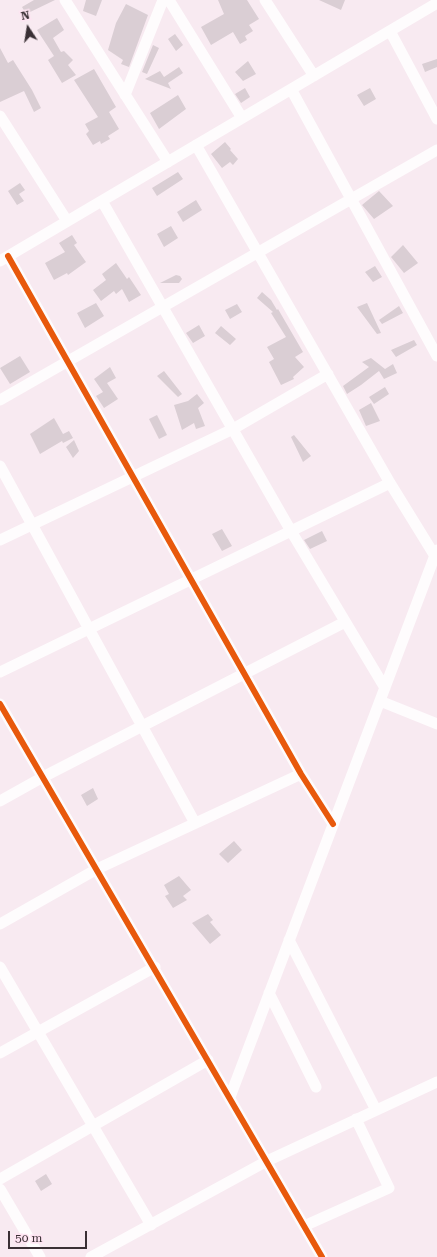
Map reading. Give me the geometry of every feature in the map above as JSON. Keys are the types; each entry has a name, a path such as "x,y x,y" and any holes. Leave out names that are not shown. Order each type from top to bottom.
{"street":[{"path":"65,0 168,162"},
{"path":"125,95 163,0"},
{"path":"169,0 242,118"},
{"path":"265,0 314,76"},
{"path":"333,824 301,774 68,361 4,258 437,3"},
{"path":"390,31 437,119"},
{"path":"291,89 437,356"},
{"path":"0,116 67,221"},
{"path":"196,145 390,483 436,553 230,1097"},
{"path":"0,400 437,150"},
{"path":"102,201 291,531 385,688"},
{"path":"0,540 233,429 328,374"},
{"path":"0,466 195,823"},
{"path":"0,672 390,483"},
{"path":"0,802 43,777 345,622"},
{"path":"380,701 437,724"},
{"path":"0,704 322,1257"},
{"path":"0,924 97,869 301,774"},
{"path":"289,940 376,1110"},
{"path":"0,967 150,1225"},
{"path":"0,1054 154,967"},
{"path":"269,993 316,1087"},
{"path":"0,1179 208,1060"},
{"path":"91,1257 267,1161 437,1082"},
{"path":"304,1226 389,1188 356,1119"},
{"path":"0,1189 40,1257"}],"building":[{"path":"34,0 55,0 26,14 22,7"},
{"path":"86,0 102,0 96,16 83,11"},
{"path":"218,0 247,0 259,19 249,25 253,31 245,36 247,40 240,44 233,32 211,45 201,27 224,14"},
{"path":"319,0 345,0 341,10"},
{"path":"126,4 148,15 129,67 121,64 123,60 108,50 116,23"},
{"path":"57,18 64,30 53,38 61,52 64,51 73,60 68,65 76,75 62,83 48,60 54,56 37,30"},
{"path":"175,34 183,45 176,51 168,39"},
{"path":"153,45 159,48 147,74 142,72"},
{"path":"0,48 8,63 13,60 32,90 41,108 34,112 24,91 0,102"},
{"path":"437,59 437,67 425,72 422,64"},
{"path":"248,61 256,74 243,81 235,72"},
{"path":"179,67 183,73 168,83 171,89 145,79 160,71 164,77"},
{"path":"94,69 116,107 109,112 119,129 108,136 110,139 101,144 100,141 93,145 86,134 89,131 85,124 98,117 74,80"},
{"path":"245,88 250,97 241,103 235,94"},
{"path":"370,88 376,99 364,106 357,95"},
{"path":"178,95 186,109 159,129 150,113"},
{"path":"225,142 238,159 233,165 230,162 222,168 211,154"},
{"path":"178,172 183,179 157,196 152,188"},
{"path":"20,183 25,190 19,194 24,201 17,205 8,191"},
{"path":"379,191 393,206 374,219 362,205"},
{"path":"196,200 202,210 183,222 177,212"},
{"path":"171,226 178,238 164,247 157,234"},
{"path":"72,235 77,243 74,245 86,262 68,275 67,273 54,280 45,263 65,252 59,243"},
{"path":"403,245 418,263 404,273 391,257"},
{"path":"116,263 127,279 129,277 141,295 129,302 122,289 116,294 114,291 101,301 93,290 106,280 102,274"},
{"path":"375,266 382,277 373,282 365,272"},
{"path":"176,275 180,276 182,279 179,283 160,283"},
{"path":"262,292 271,300 277,310 278,309 303,352 295,357 304,367 293,377 294,379 281,385 269,362 274,359 267,347 286,337 271,313 273,312 257,298"},
{"path":"96,303 104,316 85,328 77,313"},
{"path":"367,303 381,333 377,334 357,307"},
{"path":"237,304 242,312 230,319 225,310"},
{"path":"399,306 403,313 382,324 379,320"},
{"path":"199,325 205,336 193,343 186,333"},
{"path":"221,326 236,339 230,345 215,333"},
{"path":"414,340 417,345 396,357 391,350"},
{"path":"20,356 30,372 10,384 0,368"},
{"path":"371,358 385,369 393,364 397,373 384,379 379,371 347,394 343,386 369,367 362,362"},
{"path":"110,367 116,378 107,383 118,399 104,408 96,396 103,392 94,379"},
{"path":"164,371 182,394 178,397 157,376"},
{"path":"385,387 389,394 374,404 369,397"},
{"path":"197,394 204,403 198,408 205,426 196,429 194,423 182,430 174,405 188,401"},
{"path":"371,403 380,421 366,426 359,410"},
{"path":"157,415 167,435 159,439 149,419"},
{"path":"54,418 63,434 69,431 73,438 63,443 62,441 40,454 30,434"},
{"path":"294,435 311,456 303,462 291,437"},
{"path":"74,440 79,451 73,458 66,447"},
{"path":"222,529 232,546 222,551 212,534"},
{"path":"322,531 327,541 310,549 304,540"},
{"path":"93,788 98,799 87,806 81,795"},
{"path":"234,841 242,850 228,863 219,854"},
{"path":"179,876 191,890 183,896 187,900 173,908 165,896 169,894 164,885"},
{"path":"208,914 213,920 210,922 221,935 210,944 192,923"},
{"path":"46,1174 52,1184 41,1191 35,1181"}],"cycle path":[{"path":"8,256 301,774 333,824"},
{"path":"0,704 322,1257"}]}
